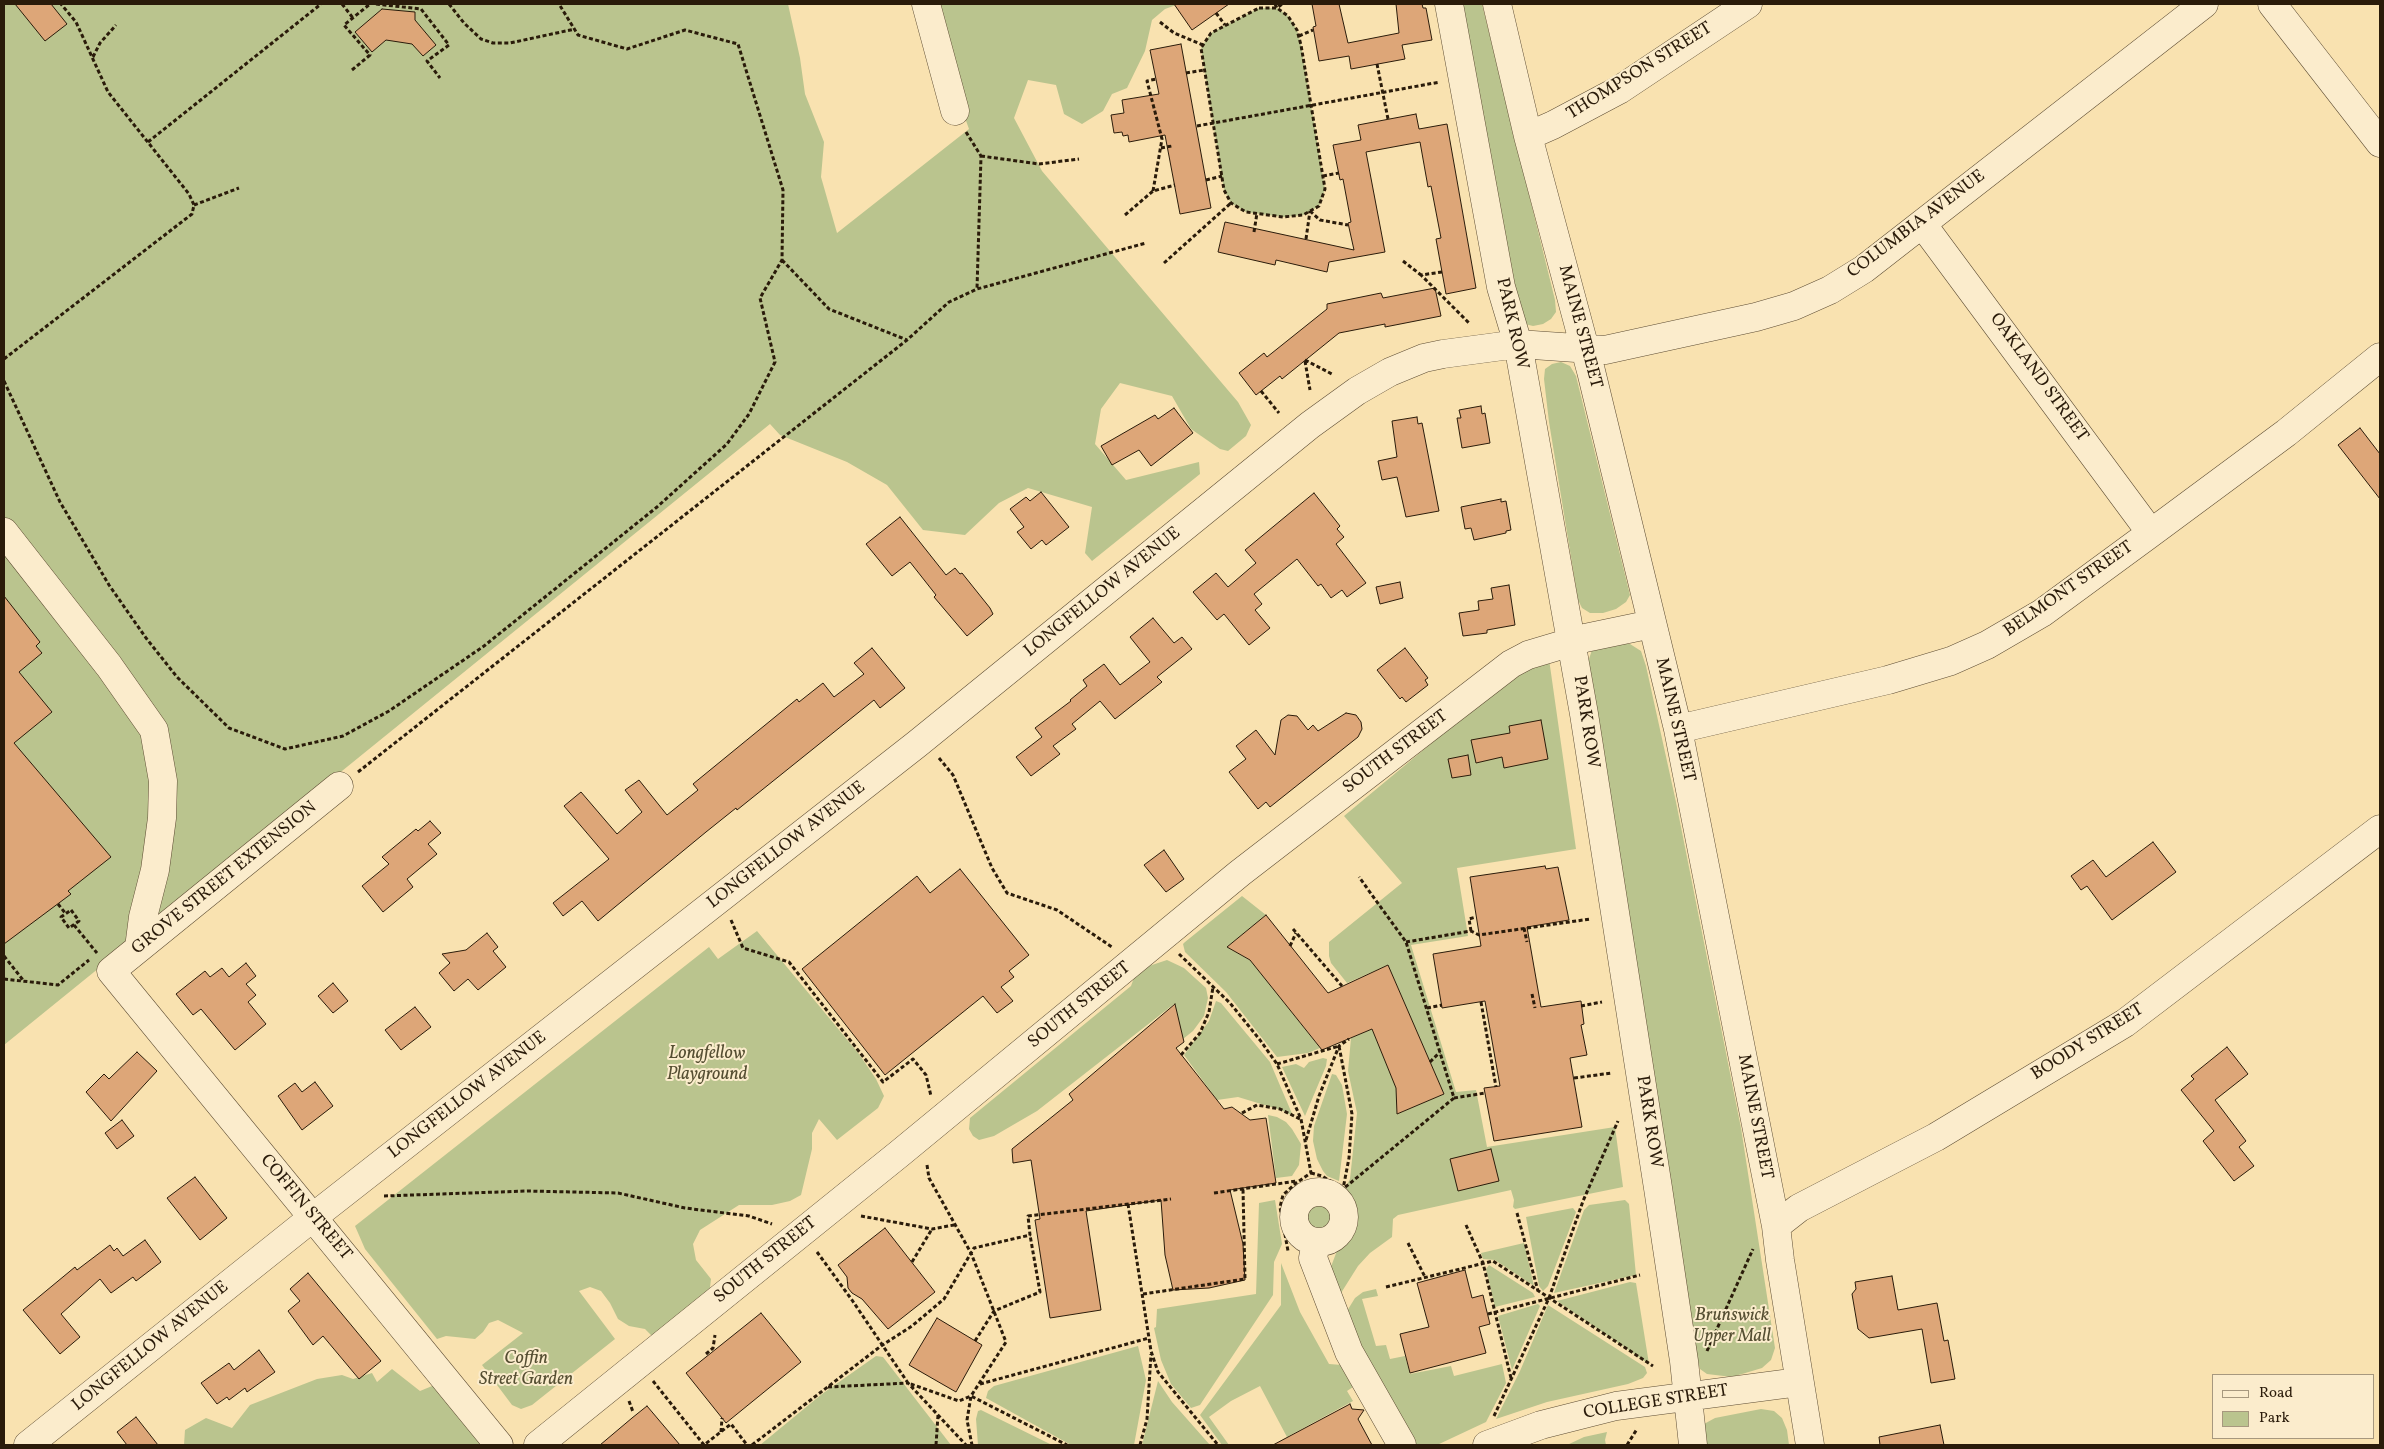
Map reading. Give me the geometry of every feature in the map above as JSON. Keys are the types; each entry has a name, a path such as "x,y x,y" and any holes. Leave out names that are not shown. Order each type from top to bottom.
{"street":[{"path":"926,4 955,111"},
{"name":"PARK ROW","path":"1449,4 1502,287 1518,344 1571,643 1644,1096 1693,1445"},
{"name":"MAINE STREET","path":"1497,4 1528,136 1585,348 1678,729 1776,1226 1810,1445"},
{"name":"THOMPSON STREET","path":"1528,136 1554,125 1619,90 1748,4"},
{"name":"COLUMBIA AVENUE","path":"1585,348 1613,349 1756,317 1794,306 1830,290 1864,269 1923,225 2204,4"},
{"path":"2272,4 2380,143"},
{"name":"OAKLAND STREET","path":"1923,225 2150,533"},
{"name":"LONGFELLOW AVENUE","path":"28,1445 312,1218 909,750 1303,431 1357,391 1390,372 1424,358 1518,344 1585,348"},
{"name":"BELMONT STREET","path":"1678,729 1851,690 1951,661 2021,627 2286,433 2380,357"},
{"path":"4,532 110,666 154,730 163,781 162,818 139,948"},
{"name":"SOUTH STREET","path":"538,1445 805,1240 1162,938 1248,868 1511,664 1528,655 1652,624"},
{"name":"GROVE STREET EXTENSION","path":"104,962 139,948 338,786"},
{"name":"BOODY STREET","path":"1776,1226 1798,1208 1936,1137 2125,1023 2380,829"},
{"name":"COFFIN STREET","path":"104,962 499,1445"},
{"path":"1322,1192 1340,1194 1344,1215 1340,1231 1328,1241 1316,1242 1306,1239 1296,1229 1294,1222 1296,1207 1306,1195 1322,1192"},
{"path":"1316,1242 1313,1258 1349,1352 1402,1445"},
{"name":"COLLEGE STREET","path":"1487,1445 1541,1425 1578,1414 1616,1406 1799,1382"}],"path":[{"path":"4,359 192,214 194,205 189,194 108,92 76,22 61,4"},
{"path":"148,142 321,4"},
{"path":"342,4 353,18"},
{"path":"352,70 370,55 344,25 370,4"},
{"path":"376,4 421,9 448,45 427,61 440,78"},
{"path":"449,4 464,23 481,39 493,44 510,43 575,29"},
{"path":"4,381 60,502 109,586 176,677 228,728 285,749 344,736 397,706 484,646 657,507 728,444 749,414 775,362 760,298 782,260 784,190 738,44 685,30 627,49 578,35 559,4"},
{"path":"1275,4 1278,8 1288,16 1299,36 1325,189 1320,206 1303,215 1283,218 1246,212 1231,203 1224,190 1200,48 1212,32 1225,25 1259,8 1278,8 1282,4"},
{"path":"1216,13 1225,25"},
{"path":"1160,22 1174,32 1202,45"},
{"path":"93,57 100,43 116,25"},
{"path":"1299,36 1313,30"},
{"path":"1377,64 1388,119"},
{"path":"1186,74 1204,70"},
{"path":"1197,126 1463,78"},
{"path":"1153,191 1162,139 1147,80 1156,79"},
{"path":"955,111 958,120 981,156 977,289"},
{"path":"1161,148 1172,146"},
{"path":"981,156 1038,164 1079,159"},
{"path":"1323,176 1338,174"},
{"path":"1206,180 1222,176"},
{"path":"1125,215 1153,191 1175,184"},
{"path":"194,205 239,188"},
{"path":"1164,263 1231,203"},
{"path":"1310,211 1320,220 1348,225"},
{"path":"1306,239 1310,211"},
{"path":"1254,232 1257,213"},
{"path":"338,786 907,340 949,302 977,289 1146,243"},
{"path":"782,260 828,309 907,340"},
{"path":"1403,261 1421,275 1469,323"},
{"path":"1421,275 1442,272"},
{"path":"1310,390 1305,360 1332,374"},
{"path":"1261,391 1279,413"},
{"path":"939,758 953,775 992,868 1007,893 1057,910 1118,952"},
{"path":"1359,877 1406,942 1454,1098"},
{"path":"58,904 66,914"},
{"path":"71,910 79,921 69,928 60,918 66,914 71,910"},
{"path":"1471,931 1469,918 1476,917"},
{"path":"1406,942 1471,931 1479,935 1590,919"},
{"path":"731,920 743,948 790,962 883,1082 913,1059 926,1075 931,1098"},
{"path":"74,924 104,962"},
{"path":"1525,929 1527,942"},
{"path":"1293,930 1342,986"},
{"path":"1290,946 1296,933"},
{"path":"1162,938 1213,986 1254,1033 1276,1064 1301,1119 1311,1173"},
{"path":"4,956 23,980"},
{"path":"4,978 58,985"},
{"path":"1181,1055 1200,1034 1209,1012 1213,986"},
{"path":"1532,994 1535,1008"},
{"path":"1481,1002 1496,1087"},
{"path":"1581,1006 1602,1002"},
{"path":"1427,1008 1442,1004"},
{"path":"1276,1064 1339,1046 1349,1039"},
{"path":"1305,1142 1319,1096 1339,1046"},
{"path":"1339,1046 1352,1114 1349,1158 1340,1194"},
{"path":"1430,1062 1440,1052"},
{"path":"1574,1078 1612,1073"},
{"path":"1340,1194 1454,1098 1485,1093"},
{"path":"1242,1114 1257,1105 1280,1109 1301,1119"},
{"path":"1493,1418 1549,1298 1583,1201 1618,1121"},
{"path":"927,1165 929,1178 971,1253 1006,1342 972,1396 967,1420 972,1445"},
{"path":"1288,1251 1280,1207 1283,1195 1311,1173 1322,1176 1340,1194"},
{"path":"1214,1194 1300,1180"},
{"path":"1143,1294 1245,1279 1242,1189"},
{"path":"384,1196 527,1191 618,1193 685,1208 749,1216 805,1240 852,1300 881,1346 908,1383 966,1445"},
{"path":"975,1341 994,1311 1040,1292 1028,1216 1171,1199"},
{"path":"1128,1204 1151,1351 1158,1372 1218,1445"},
{"path":"1517,1213 1538,1292"},
{"path":"852,1214 932,1229 954,1225"},
{"path":"1466,1224 1483,1263 1512,1378"},
{"path":"912,1262 932,1229"},
{"path":"752,1445 881,1346 912,1326 944,1299 974,1248 1030,1235"},
{"path":"1408,1243 1425,1277"},
{"path":"1704,1358 1753,1249"},
{"path":"1386,1287 1493,1261 1653,1366"},
{"path":"1488,1314 1640,1275"},
{"path":"706,1354 713,1348 715,1331"},
{"path":"979,1384 1149,1338"},
{"path":"1140,1445 1147,1419 1151,1351"},
{"path":"649,1376 704,1445 731,1424 747,1445"},
{"path":"828,1387 908,1383 959,1401 972,1396 1067,1445"},
{"path":"936,1445 938,1415"},
{"path":"721,1432 722,1418"},
{"path":"1627,1445 1640,1424"}],"green space":[{"path":"4,4 788,4 800,58 805,94 824,142 821,177 837,233 969,129 956,93 931,4 1179,4 1165,9 1152,20 1145,51 1127,88 1112,94 1103,111 1082,124 1064,114 1056,85 1028,80 1014,118 1042,171 1238,402 1251,425 1246,436 1228,451 1220,449 1191,429 1172,396 1120,383 1101,409 1095,444 1126,480 1199,462 1200,474 1092,561 1085,553 1092,507 1028,488 999,503 965,535 923,530 887,485 847,462 780,435 770,424 4,1045"},
{"path":"1462,4 1482,4 1555,300 1556,312 1551,319 1543,324 1533,326 1525,324 1519,319"},
{"path":"1259,8 1277,8 1288,16 1297,30 1301,45 1325,189 1319,206 1303,215 1283,217 1246,212 1231,203 1224,190 1201,48 1211,33"},
{"path":"1561,362 1570,366 1576,376 1630,595 1626,602 1616,609 1603,613 1590,613 1582,608 1578,600 1549,422 1544,379 1545,369 1552,364"},
{"name":"Brunswick Upper Mall","path":"1615,641 1630,644 1641,651 1646,666 1676,802 1741,1128 1775,1348 1771,1360 1762,1368 1732,1377 1707,1374 1700,1369 1696,1356 1588,662 1592,650"},
{"path":"1549,659 1576,849 1457,868 1468,936 1411,945 1456,1092 1476,1090 1487,1147 1615,1127 1623,1187 1515,1209 1513,1207 1514,1200 1511,1190 1398,1215 1393,1219 1392,1237 1370,1253 1358,1266 1341,1293 1329,1272 1350,1216 1349,1209 1341,1196 1350,1179 1357,1113 1348,1071 1351,1038 1372,1029 1392,1078 1396,1076 1397,1114 1444,1094 1388,965 1347,983 1331,963 1329,942 1402,883 1344,816 1505,682"},
{"path":"1242,896 1266,915 1227,947 1258,965 1256,967 1320,1048 1308,1053 1277,1057 1226,992 1185,952 1183,944 1185,942"},
{"path":"757,931 859,1054 876,1079 884,1096 878,1108 837,1140 819,1119 812,1133 812,1149 801,1195 790,1201 772,1205 739,1205 700,1230 693,1244 696,1260 711,1279 709,1296 652,1336 645,1329 629,1326 618,1319 601,1291 590,1287 579,1291 615,1339 532,1405 521,1409 512,1405 482,1365 523,1333 498,1320 489,1323 475,1339 446,1336 437,1339 365,1249 355,1226 709,947 718,959"},
{"path":"1167,960 1184,968 1206,988 1208,998 1204,1016 1193,1031 1183,1039 1174,1004 1037,1111 994,1136 979,1140 973,1136 969,1129 970,1118 1131,986 1135,975 1143,968"},
{"path":"1216,1001 1221,1003 1270,1062 1293,1116 1281,1110 1238,1097 1217,1100 1184,1055 1209,1021"},
{"path":"1323,1058 1327,1059 1326,1066 1305,1116 1282,1067 1296,1064 1304,1068 1309,1062"},
{"path":"1332,1074 1336,1075 1342,1085 1347,1114 1339,1181 1327,1176 1323,1171 1317,1159 1313,1141 1314,1126"},
{"path":"1268,1115 1286,1122 1301,1144 1299,1165 1292,1176 1276,1178"},
{"path":"1275,1200 1282,1244 1274,1262 1273,1295 1200,1405 1191,1408 1171,1384 1161,1360 1154,1328 1156,1327 1157,1309 1256,1294 1259,1203"},
{"path":"1625,1200 1629,1204 1636,1275 1554,1293 1584,1210 1589,1205"},
{"path":"1319,1203 1328,1207 1332,1216 1328,1225 1319,1229 1310,1225 1306,1216 1310,1207"},
{"path":"1573,1208 1576,1212 1548,1286 1543,1291 1539,1286 1526,1217"},
{"path":"1524,1243 1534,1286 1495,1260 1483,1259 1481,1253"},
{"path":"1281,1263 1300,1312 1329,1364 1342,1365 1353,1387 1347,1391 1353,1401 1287,1437 1260,1386 1231,1401 1209,1417 1229,1445 1222,1445 1200,1415 1281,1305"},
{"path":"1489,1265 1533,1293 1535,1297 1495,1307 1486,1269"},
{"path":"1630,1282 1636,1283 1649,1364 1557,1301"},
{"path":"1376,1289 1378,1296 1362,1299 1376,1346 1386,1345 1390,1359 1405,1356 1410,1374 1451,1366 1454,1376 1502,1364 1506,1383 1486,1422 1437,1445 1412,1445 1347,1327 1347,1311 1355,1298 1363,1292"},
{"path":"1538,1304 1540,1306 1512,1370 1498,1316"},
{"path":"1548,1305 1645,1367 1647,1373 1643,1378 1628,1384 1547,1402 1496,1419 1520,1371"},
{"path":"1138,1346 1146,1380 1134,1445 1071,1445 986,1398 988,1391 994,1386"},
{"path":"876,1356 883,1357 951,1445 760,1445 822,1394"},
{"path":"392,1369 420,1391 437,1384 487,1445 184,1445 185,1430 206,1418 232,1428 250,1405 317,1379 342,1375 353,1379 372,1373 377,1382"},
{"path":"1158,1381 1172,1402 1210,1445 1142,1445"},
{"path":"1761,1409 1774,1411 1782,1418 1787,1430 1789,1445 1701,1445 1704,1424 1715,1418"},
{"path":"981,1410 1052,1445 978,1445 976,1419 978,1411"},
{"path":"1607,1432 1606,1445 1567,1445 1584,1437"}],"building":[{"path":"15,4 51,4 67,24 45,41"},
{"path":"1174,4 1229,4 1192,30"},
{"path":"1312,4 1339,4 1348,43 1399,33 1396,4 1422,4 1423,8 1426,8 1432,40 1402,45 1405,59 1351,69 1349,56 1319,61 1313,27 1316,26"},
{"path":"382,9 415,12 415,20 436,45 423,56 412,44 386,40 372,52 355,32"},
{"path":"1181,44 1211,208 1180,214 1165,135 1129,142 1128,135 1123,136 1122,132 1114,133 1111,115 1124,113 1122,100 1159,94 1150,50"},
{"path":"1416,114 1419,129 1447,124 1476,288 1446,294 1436,239 1441,238 1431,186 1428,187 1420,142 1366,152 1385,252 1329,262 1327,272 1276,260 1275,265 1218,252 1225,222 1354,250 1348,223 1351,222 1343,179 1340,180 1333,145 1361,140 1358,125"},
{"path":"1435,288 1441,316 1385,327 1385,324 1339,333 1282,379 1280,376 1256,395 1239,373 1264,353 1267,357 1327,309 1327,304 1381,293 1383,298"},
{"path":"1481,406 1482,414 1485,413 1490,443 1462,448 1457,418 1461,418 1459,410"},
{"path":"1174,408 1193,433 1151,466 1139,450 1112,465 1101,446 1155,415 1158,419"},
{"path":"1417,417 1418,424 1422,423 1439,511 1406,517 1397,477 1382,480 1378,461 1397,457 1392,421"},
{"path":"2360,428 2380,454 2380,499 2338,445"},
{"path":"1041,492 1069,527 1046,545 1042,540 1031,549 1017,532 1024,527 1010,509 1026,497 1030,501"},
{"path":"1314,493 1340,526 1337,529 1344,537 1336,544 1366,583 1347,597 1342,590 1331,598 1321,584 1318,586 1297,559 1254,594 1262,604 1255,610 1270,628 1249,645 1224,614 1217,620 1193,592 1216,573 1228,587 1256,563 1245,550"},
{"path":"1501,499 1501,502 1506,501 1511,530 1506,531 1506,533 1474,540 1471,528 1465,529 1461,507"},
{"path":"900,517 946,575 955,568 960,574 962,573 990,608 993,614 967,636 934,597 936,595 910,562 892,576 866,544"},
{"path":"1400,582 1403,598 1380,604 1376,587"},
{"path":"1509,585 1515,625 1487,630 1487,633 1463,636 1459,613 1479,610 1478,601 1493,599 1491,588"},
{"path":"4,596 40,642 36,646 42,653 19,672 52,712 14,743 111,857 68,891 71,894 4,944"},
{"path":"1153,618 1174,643 1182,637 1192,649 1157,677 1162,682 1115,719 1100,701 1072,724 1076,729 1053,746 1060,754 1031,776 1016,757 1042,737 1035,728 1071,701 1087,686 1083,680 1104,664 1120,685 1150,662 1130,637"},
{"path":"872,648 905,688 880,708 874,700 737,810 736,808 706,832 598,921 582,901 563,916 553,903 609,859 564,806 581,792 617,834 642,812 625,790 639,780 667,815 698,790 693,784 797,699 799,702 823,683 834,697 864,674 854,663"},
{"path":"1405,648 1428,678 1425,680 1428,685 1406,702 1402,697 1400,699 1377,670"},
{"path":"1346,713 1356,715 1361,722 1362,729 1358,737 1270,807 1266,802 1258,809 1229,772 1246,759 1236,746 1256,730 1275,755 1281,720 1288,715 1297,716 1308,730 1313,725 1318,731"},
{"path":"1541,720 1548,759 1504,768 1502,757 1476,763 1471,740 1510,733 1509,726"},
{"path":"1468,755 1471,775 1452,778 1448,759"},
{"path":"430,821 441,833 428,844 437,854 407,879 413,887 383,912 362,886 389,864 382,857 416,829 418,831"},
{"path":"2153,842 2176,872 2112,920 2087,886 2081,890 2071,876 2093,860 2106,877"},
{"path":"1164,850 1184,879 1166,892 1144,865"},
{"path":"1545,866 1546,869 1558,867 1569,920 1527,927 1541,1007 1581,1001 1584,1024 1581,1025 1587,1055 1570,1058 1582,1127 1494,1141 1484,1088 1500,1086 1485,1001 1442,1008 1433,954 1481,946 1470,877"},
{"path":"960,869 1029,955 1009,971 1014,977 1001,987 1013,1001 997,1013 983,996 885,1075 802,969 917,876 930,893"},
{"path":"1266,915 1328,993 1388,965 1444,1094 1397,1114 1396,1088 1372,1029 1322,1050 1250,960 1227,947"},
{"path":"487,933 498,947 493,951 506,967 478,990 468,979 454,991 439,973 450,963 442,954 466,950"},
{"path":"246,963 256,976 246,984 256,995 248,1002 266,1024 235,1050 201,1009 193,1015 176,994 205,971 210,977 222,968 229,977"},
{"path":"333,983 348,1001 333,1013 318,996"},
{"path":"1175,1004 1184,1042 1176,1048 1224,1109 1232,1107 1250,1120 1266,1118 1276,1183 1230,1190 1243,1244 1245,1280 1209,1288 1173,1290 1165,1255 1161,1200 1086,1211 1101,1310 1050,1318 1035,1220 1040,1219 1031,1160 1013,1163 1012,1149 1073,1100 1069,1094"},
{"path":"415,1007 431,1027 401,1050 385,1030"},
{"path":"2227,1047 2248,1074 2215,1100 2246,1141 2239,1147 2254,1166 2234,1181 2203,1141 2214,1131 2181,1090 2194,1079 2191,1076"},
{"path":"137,1052 157,1071 111,1121 86,1092 104,1074 109,1079"},
{"path":"315,1082 333,1106 302,1130 278,1096 295,1083 302,1092"},
{"path":"122,1120 134,1136 117,1149 105,1133"},
{"path":"1491,1149 1499,1181 1458,1191 1450,1159"},
{"path":"195,1177 227,1218 200,1240 167,1198"},
{"path":"885,1228 935,1292 888,1329 862,1299 848,1288 847,1277 838,1265"},
{"path":"145,1240 161,1262 136,1281 133,1277 111,1293 100,1279 61,1314 80,1337 60,1354 23,1310 75,1267 77,1270 110,1245 114,1251 117,1248 123,1256"},
{"path":"1465,1270 1472,1298 1483,1295 1490,1324 1479,1327 1486,1353 1410,1373 1400,1334 1429,1327 1417,1283"},
{"path":"308,1273 381,1361 359,1379 323,1336 313,1345 288,1311 300,1301 290,1289"},
{"path":"1892,1276 1898,1310 1937,1303 1944,1341 1948,1340 1955,1379 1931,1383 1922,1329 1869,1338 1858,1329 1852,1294 1856,1289 1855,1282"},
{"path":"761,1313 801,1362 726,1423 686,1373"},
{"path":"937,1318 982,1345 956,1392 909,1365"},
{"path":"259,1350 275,1372 247,1392 245,1388 229,1400 227,1397 217,1404 201,1383 229,1363 234,1370"},
{"path":"1350,1404 1352,1409 1364,1410 1358,1419 1372,1445 1273,1445"},
{"path":"647,1406 680,1445 600,1445 632,1418"},
{"path":"136,1417 158,1445 127,1445 117,1432"},
{"path":"1940,1425 1944,1445 1880,1445 1879,1437"}],"park label":[{"name":"Longfellow Playground","path":"707,1065"},
{"name":"Coffin Street Garden","path":"526,1370"}]}
